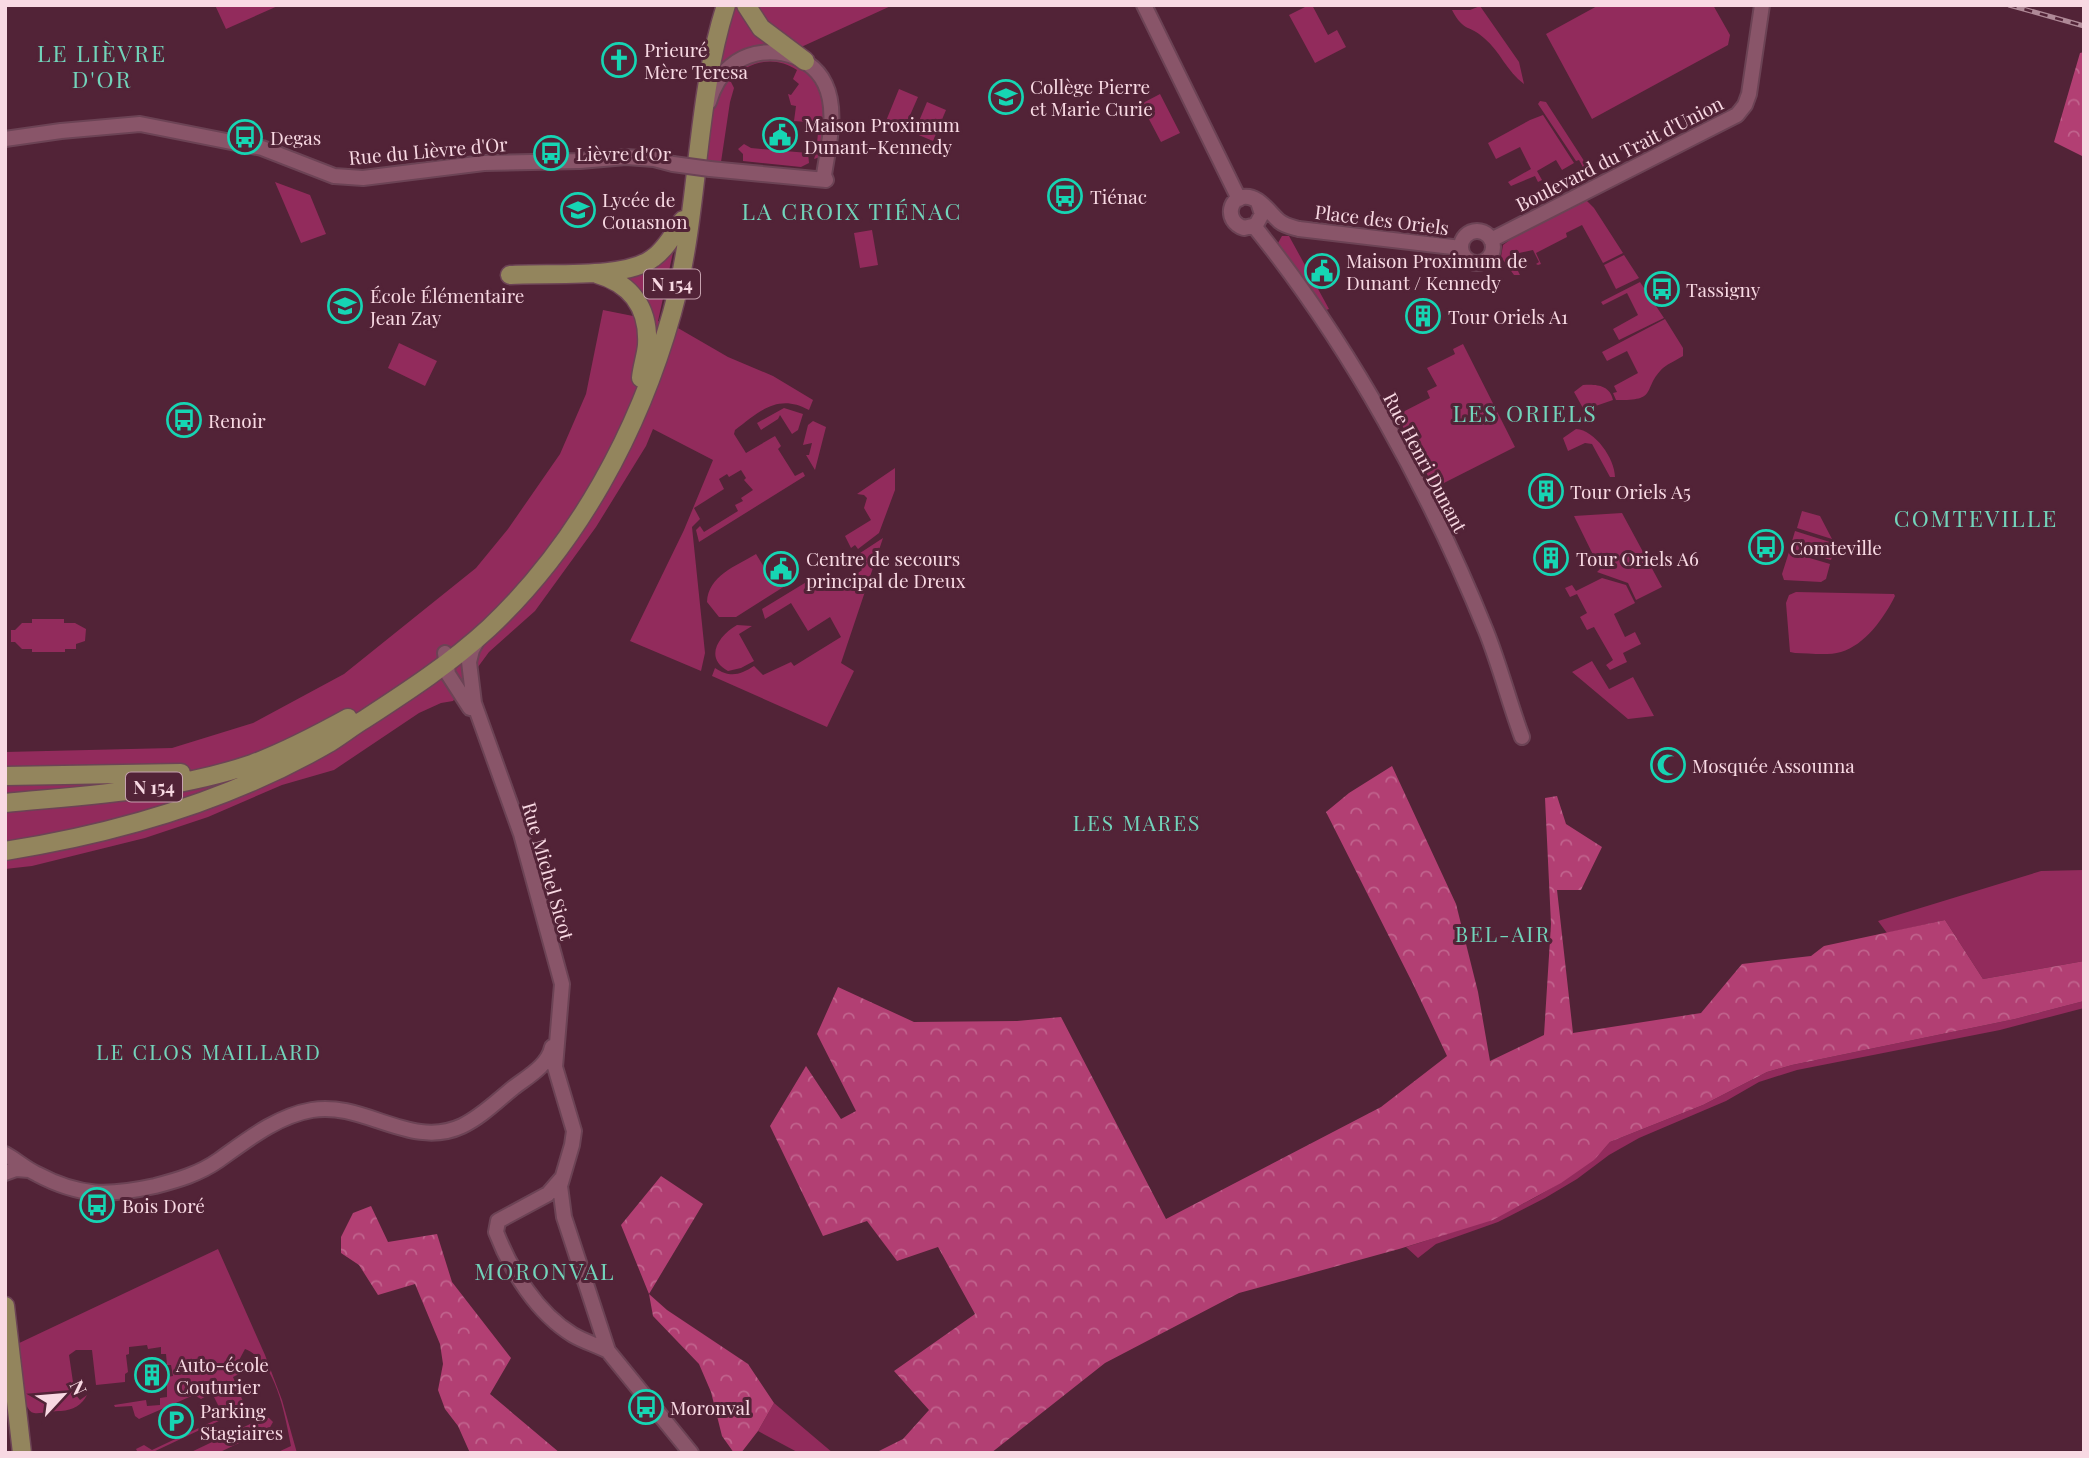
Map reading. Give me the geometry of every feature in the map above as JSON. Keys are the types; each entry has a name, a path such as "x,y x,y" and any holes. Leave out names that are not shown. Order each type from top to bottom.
{"main road":[{"name":"N 154","path":"5,806 174,784 253,763 359,712 443,666 559,530 598,473 626,418 655,346 677,261 715,5"},
{"path":"5,851 115,829 206,802 288,765 332,741 443,666 487,629 532,582 563,542 611,468 632,424 662,348 682,270 715,44 726,5"},
{"path":"746,5 756,23 766,33 805,61"},
{"path":"510,275 628,269 649,262 667,244 683,220"},
{"path":"591,272 621,284 637,299 643,310 647,343 641,381"},
{"name":"N 154","path":"5,806 171,790 238,774 286,757 364,719"},
{"path":"5,776 181,773 208,770 296,744"},
{"path":"5,1306 22,1453"}],"street":[{"path":"1144,5 1239,199"},
{"name":"Boulevard du Trait d'Union","path":"1491,240 1737,115 1749,94 1762,5"},
{"path":"704,118 719,81 729,68 741,59 774,52 805,61"},
{"name":"Rue du Lièvre d'Or","path":"5,139 139,124 262,148 334,176 363,178 469,164 527,162 560,168 604,164 673,164 826,180 824,175 831,103 823,80 805,61"},
{"path":"1258,202 1262,211 1257,224 1244,228 1233,221 1230,214 1232,207 1239,199 1249,197 1258,202 1282,223 1299,229"},
{"name":"Place des Oriels","path":"1257,224 1281,229 1461,248"},
{"name":"Rue Henri Dunant","path":"1257,224 1271,250 1339,347 1410,467 1487,633 1522,737"},
{"path":"1271,250 1272,240 1281,229"},
{"path":"1474,232 1486,234 1491,240 1491,255 1488,259 1479,264 1464,258 1461,248 1464,237 1474,232"},
{"name":"Rue Michel Sicot","path":"487,629 472,650 469,662 475,710 521,834 558,973 549,1067 574,1131 561,1179 560,1199 564,1217 608,1351 691,1453"},
{"name":"Rue Michel Sicot","path":"443,666 473,714 501,780"},
{"path":"5,1154 57,1184 88,1193 131,1191 193,1175 282,1120 304,1111 324,1108 357,1112 413,1131 440,1133 469,1122 549,1067"},
{"path":"5,1173 16,1169 29,1170"},
{"path":"561,1179 548,1194 498,1221 496,1232 518,1275 543,1312 575,1336 608,1351"}],"shaded area":[{"path":"215,5 280,5 226,29"},
{"path":"731,5 742,5 768,44 719,73"},
{"path":"750,5 893,5 799,48 781,38"},
{"path":"1312,5 1328,35 1337,30 1346,47 1315,63 1289,15"},
{"path":"1599,5 1713,5 1730,35 1728,45 1592,119 1546,34"},
{"path":"1480,6 1519,62 1524,84 1490,43 1463,25 1452,10 1470,10"},
{"path":"784,57 808,73 821,91 824,112 820,157 814,159 819,123 794,121 796,106 791,105 788,94 791,95 799,84 793,79 797,70 780,63 762,62 745,68 730,80 734,88 721,162 702,160 721,83 745,61"},
{"path":"899,89 918,97 904,129 886,121"},
{"path":"1160,94 1180,133 1161,142 1141,104"},
{"path":"1540,101 1546,102 1588,167 1584,169 1579,160 1576,161 1538,104"},
{"path":"927,102 946,110 933,141 914,133"},
{"path":"1543,115 1574,163 1562,170 1556,160 1537,171 1542,180 1538,182 1535,176 1511,186 1508,182 1531,169 1520,147 1496,159 1488,143"},
{"path":"744,144 751,148 808,153 809,163 801,167 743,161 743,154 738,149"},
{"path":"275,182 310,195 326,234 301,243"},
{"path":"1586,200 1623,253 1603,263 1582,225 1566,233 1567,237 1536,253 1541,264 1536,264 1539,262 1533,250 1519,253 1519,258 1513,261 1520,275 1514,275 1501,257 1503,245 1518,234"},
{"path":"872,230 878,265 860,268 854,233"},
{"path":"1282,236 1289,236 1329,309 1326,310 1280,248 1278,243"},
{"path":"674,248 658,321 671,324 728,357 773,376 813,400 809,410 788,403 770,406 735,430 734,434 746,453 775,436 781,446 778,449 795,476 803,472 805,476 699,542 696,530 700,526 704,532 738,511 735,505 753,490 744,480 746,478 741,470 729,477 727,474 719,479 724,489 694,508 700,519 692,527 705,653 701,671 630,641 684,530 713,460 653,429 646,446 596,527 535,611 489,652 453,701 441,703 419,713 334,770 282,785 208,817 145,838 32,866 5,869 5,752 172,748 253,723 344,674 476,568 508,529 560,454 586,394 603,310 648,319 611,276"},
{"path":"1624,255 1639,278 1616,289 1604,265"},
{"path":"1640,282 1664,318 1619,340 1613,329 1638,315 1627,293 1603,305 1601,302"},
{"path":"1665,319 1683,348 1683,356 1656,375 1644,396 1616,400 1613,393 1617,392 1614,386 1638,373 1627,351 1607,361 1602,352"},
{"path":"399,343 437,361 425,386 388,368"},
{"path":"1463,344 1515,447 1434,488 1397,415 1430,398 1427,391 1437,386 1427,368 1455,354 1453,349"},
{"path":"1583,385 1606,388 1613,400 1584,410 1574,392"},
{"path":"784,408 803,414 798,430 792,434 780,415 761,430 757,423"},
{"path":"813,421 826,427 815,470 806,455 809,455 812,443 803,445 808,425"},
{"path":"1576,429 1590,434 1603,447 1612,462 1615,477 1610,477 1592,444 1585,443 1568,451 1563,438"},
{"path":"895,468 895,490 879,533 858,549 855,545 851,548 845,536 871,520 864,508 867,498 857,494"},
{"path":"1802,511 1820,516 1832,539 1797,528"},
{"path":"1622,513 1662,587 1636,600 1628,583 1597,572 1600,569 1574,516"},
{"path":"1795,531 1836,544 1831,560 1790,548"},
{"path":"883,538 841,663 854,671 827,727 712,676 715,668 735,674 754,666 763,675 791,662 794,666 841,637 830,617 808,631 791,603 765,619 762,609 813,578 812,585 829,589 831,581 840,582 851,578 862,570 854,557"},
{"path":"1789,552 1830,564 1826,579 1821,582 1784,580 1782,574"},
{"path":"756,554 767,572 782,563 793,581 736,617 719,617 707,602 712,585 724,573"},
{"path":"1602,578 1626,585 1635,603 1614,614 1625,637 1635,632 1641,644 1623,653 1627,662 1610,670 1606,665 1613,660 1594,627 1587,630 1580,617 1587,613 1577,594 1570,597 1565,588 1572,585 1576,591"},
{"path":"1796,592 1895,596 1866,637 1841,652 1818,654 1790,652 1786,603 1789,595"},
{"path":"32,619 64,619 64,623 75,623 86,629 85,641 76,644 76,649 65,649 65,652 32,652 32,649 22,649 15,642 11,642 11,630 15,630 22,623 32,623"},
{"path":"737,625 752,626 739,634 754,661 728,671 717,660 716,647 724,635"},
{"path":"1592,661 1609,689 1633,677 1654,716 1628,719 1572,672"},
{"path":"2084,870 2084,961 1983,979 1945,920 1887,933 1878,921 2041,871"},
{"path":"2084,1001 2084,1008 2000,1030 1797,1070 1759,1082 1726,1101 1639,1138 1609,1155 1577,1179 1498,1222 1436,1244 1418,1258 1406,1247 1519,1206 1561,1182 1610,1142 1703,1105 1767,1072 2015,1019"},
{"path":"218,1249 265,1355 282,1400 297,1453 276,1453 291,1446 282,1405 272,1377 256,1355 245,1349 237,1364 241,1373 233,1377 244,1404 240,1411 151,1453 138,1453 136,1449 144,1445 152,1450 220,1418 212,1414 220,1409 212,1393 201,1399 194,1395 139,1419 132,1406 115,1407 114,1405 146,1400 147,1406 160,1405 160,1398 167,1397 167,1377 173,1376 171,1365 167,1365 166,1354 161,1354 161,1347 129,1347 125,1382 96,1385 92,1350 76,1350 69,1355 74,1389 81,1389 76,1395 80,1400 87,1395 83,1402 65,1410 34,1413 30,1410 23,1394 15,1345"},
{"path":"774,1403 833,1453 799,1453 758,1431"},
{"path":"265,1417 273,1422 269,1429 218,1453 189,1453"}],"green space":[{"path":"2084,52 2084,157 2054,142 2080,53"},
{"path":"1392,766 1456,904 1478,992 1490,1061 1544,1035 1551,924 1545,798 1557,796 1566,824 1602,847 1581,890 1557,890 1573,1033 1701,1013 1742,964 1811,956 1824,946 1945,920 1983,979 2084,961 2084,1001 2015,1019 1767,1072 1703,1105 1610,1142 1594,1160 1561,1183 1493,1220 1239,1293 1105,1363 991,1453 875,1453 903,1439 929,1410 894,1371 975,1314 938,1247 897,1261 867,1221 823,1236 770,1126 806,1066 841,1119 856,1111 817,1034 838,987 914,1022 1017,1021 1061,1017 1166,1219 1381,1107 1447,1056 1326,812 1349,793"},
{"path":"661,1176 703,1204 649,1294 621,1225"},
{"path":"371,1206 388,1242 437,1234 452,1282 511,1358 490,1394 560,1453 470,1453 458,1426 445,1409 438,1390 443,1364 440,1344 415,1284 378,1295 359,1265 341,1253 341,1237 353,1213"},
{"path":"649,1294 667,1310 748,1364 774,1403 741,1453 734,1453 722,1436 711,1392 699,1364 653,1316"}],"railway":[{"path":"2009,5 2084,26"}],"place":[{"name":"Prieuré Mère Teresa","path":"619,60"},
{"name":"Collège Pierre et Marie Curie","path":"1006,97"},
{"name":"Maison Proximum Dunant-Kennedy","path":"780,135"},
{"name":"Degas","path":"245,137"},
{"name":"Lièvre d'Or","path":"551,153"},
{"name":"Tiénac","path":"1065,196"},
{"name":"Lycée de Couasnon","path":"578,210"},
{"name":"Maison Proximum de Dunant / Kennedy","path":"1322,271"},
{"name":"Tassigny","path":"1662,289"},
{"name":"École Élémentaire Jean Zay","path":"345,306"},
{"name":"Tour Oriels A1","path":"1423,316"},
{"name":"Renoir","path":"184,420"},
{"name":"Tour Oriels A5","path":"1546,491"},
{"name":"Comteville","path":"1766,547"},
{"name":"Tour Oriels A6","path":"1551,558"},
{"name":"Centre de secours principal de Dreux","path":"781,569"},
{"name":"Mosquée Assounna","path":"1668,765"},
{"name":"Bois Doré","path":"97,1205"},
{"name":"Auto-école Couturier","path":"152,1375"},
{"name":"Moronval","path":"646,1407"},
{"name":"Parking Stagiaires","path":"176,1421"}],"district":[{"name":"LE LIÈVRE D'OR","path":"102,65"},
{"name":"LA CROIX TIÉNAC","path":"852,210"},
{"name":"LES ORIELS","path":"1525,412"},
{"name":"COMTEVILLE","path":"1976,517"},
{"name":"LES MARES","path":"1137,822"},
{"name":"BEL-AIR","path":"1503,933"},
{"name":"LE CLOS MAILLARD","path":"209,1051"},
{"name":"MORONVAL","path":"545,1270"}]}
